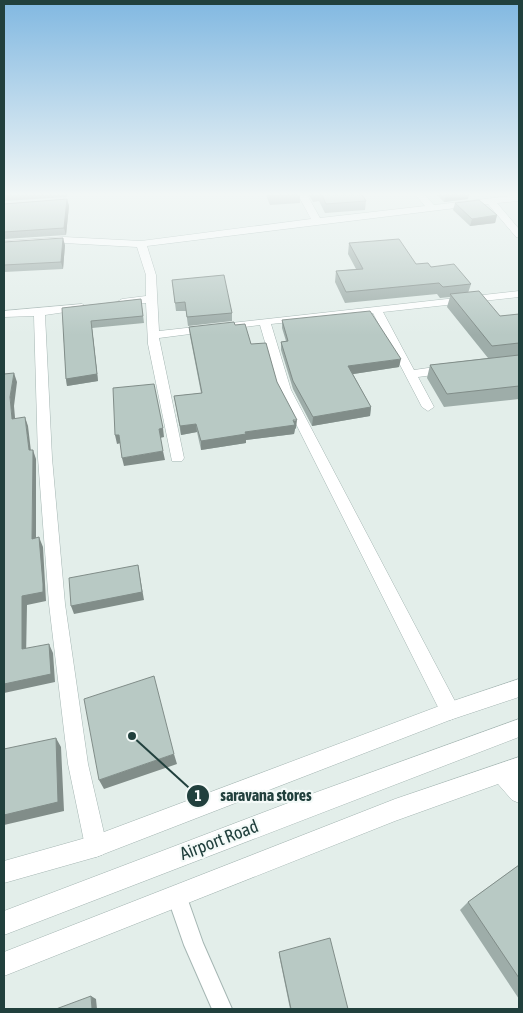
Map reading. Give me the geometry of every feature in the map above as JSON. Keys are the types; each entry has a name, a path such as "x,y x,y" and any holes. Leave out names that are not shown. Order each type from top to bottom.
{"street":[{"path":"4,244 60,240"},
{"path":"69,240 141,244 170,240"},
{"path":"141,244 151,274 150,299 153,335 177,458"},
{"path":"153,335 519,294"},
{"path":"113,303 150,299"},
{"path":"4,314 95,306"},
{"path":"376,309 428,407"},
{"path":"39,312 45,458 57,604 78,764 96,846"},
{"path":"265,321 286,390 450,711"},
{"path":"411,374 460,368"},
{"path":"4,872 96,846 450,711 519,688"},
{"name":"Airport Road","path":"4,923 317,802 519,728"},
{"path":"4,964 395,810 510,770 519,794"}],"lane":[{"path":"177,896 194,945 222,1009"}],"building":[{"path":"63,240 61,262 4,265 4,242"},
{"path":"400,240 416,264 428,263 431,267 454,264 471,284 443,287 439,283 346,292 336,271 363,269 349,243"},
{"path":"224,275 232,313 187,317 185,302 175,303 172,280"},
{"path":"479,291 500,316 519,314 519,343 492,346 450,294"},
{"path":"141,299 143,316 91,321 97,374 66,379 62,308"},
{"path":"370,311 401,359 348,366 371,407 313,417 293,381 281,342 288,341 282,320"},
{"path":"234,322 235,325 245,324 251,344 266,343 277,382 297,420 293,420 295,425 201,441 196,424 180,426 174,396 202,393 189,327"},
{"path":"519,355 519,386 447,394 430,365"},
{"path":"14,373 10,397 12,419 25,417 29,450 33,450 32,539 39,537 43,584 43,592 22,596 22,649 49,644 51,674 4,684 4,374"},
{"path":"154,384 163,428 159,429 163,451 122,458 119,435 115,435 113,388"},
{"path":"138,565 142,592 71,606 69,578"},
{"path":"154,676 174,754 99,780 84,699"},
{"path":"56,738 58,802 4,815 4,749"},
{"path":"519,865 519,978 468,902"},
{"path":"330,938 348,1009 291,1009 279,952"},
{"path":"91,996 92,1009 56,1009"}],"place":[{"name":"saravana stores","path":"132,736"}]}
